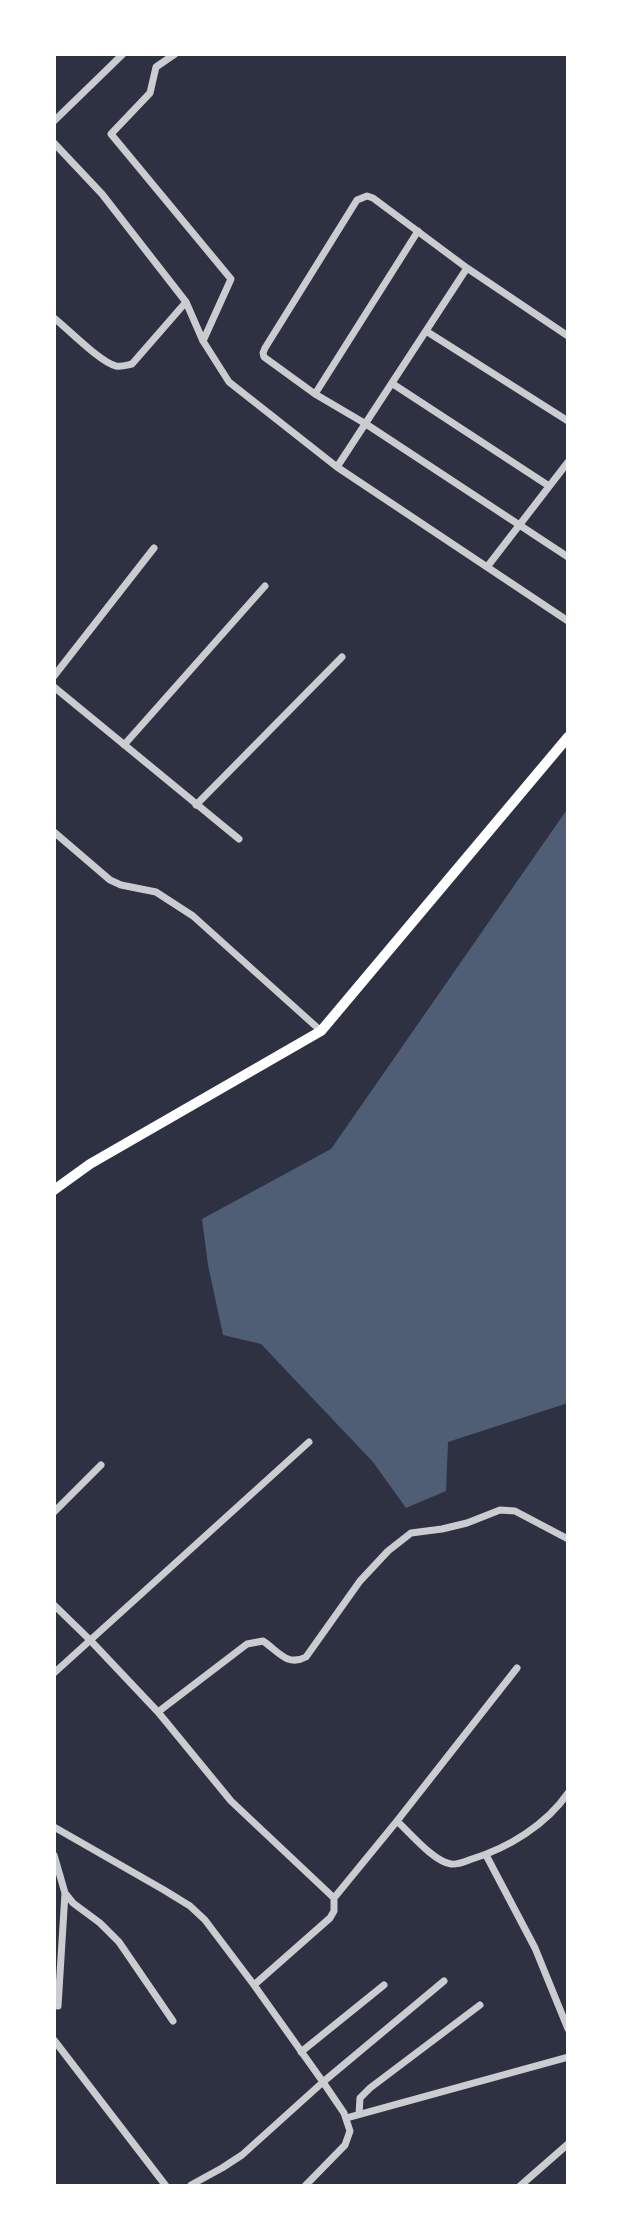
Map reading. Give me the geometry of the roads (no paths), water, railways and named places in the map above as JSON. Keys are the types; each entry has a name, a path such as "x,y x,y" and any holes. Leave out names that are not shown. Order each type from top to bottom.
{"main road":[{"path":"54,1190 90,1164 321,1031 568,737"}],"street":[{"path":"54,121 123,54"},
{"path":"175,54 156,67 150,93 111,134 231,279 203,341"},
{"path":"54,143 102,194 186,302 203,341 229,382 337,467 568,621"},
{"path":"568,336 367,196 357,200 262,354 267,362 314,394 366,424 568,557"},
{"path":"314,394 418,231"},
{"path":"337,467 467,268"},
{"path":"54,318 113,366 124,366 132,364 186,302"},
{"path":"426,331 568,421"},
{"path":"393,384 549,486"},
{"path":"487,567 568,462"},
{"path":"54,676 154,548"},
{"path":"124,745 265,586"},
{"path":"196,805 342,657"},
{"path":"54,687 240,839"},
{"path":"54,832 110,880 156,892 193,916 321,1031"},
{"path":"54,1673 309,1443"},
{"path":"54,1512 101,1465"},
{"path":"158,1712 247,1644 263,1641 285,1659 292,1661 306,1657 360,1581 388,1551 411,1533 467,1523 500,1510 515,1511 568,1539"},
{"path":"54,1605 158,1712 231,1801 334,1898"},
{"path":"254,1985 330,1918 334,1911 334,1898 517,1668"},
{"path":"397,1821 443,1861 458,1864 486,1855 520,1837 560,1805 568,1793"},
{"path":"54,1827 190,1906 205,1920 323,2082 346,2118 350,2131 345,2145 305,2186"},
{"path":"54,1855 65,1893 58,2006"},
{"path":"486,1855 535,1948 568,2029"},
{"path":"65,1893 73,1903 120,1942 173,2021"},
{"path":"191,2185 242,2155 323,2082 444,1981"},
{"path":"301,2052 384,1985"},
{"path":"359,2113 360,2098 370,2088 480,2005"},
{"path":"54,2039 166,2186"},
{"path":"346,2118 568,2057"},
{"path":"520,2186 568,2144"}],"water":[{"path":"568,808 568,1403 448,1442 446,1491 406,1508 373,1462 261,1344 223,1335 208,1265 202,1219 331,1149"}]}
